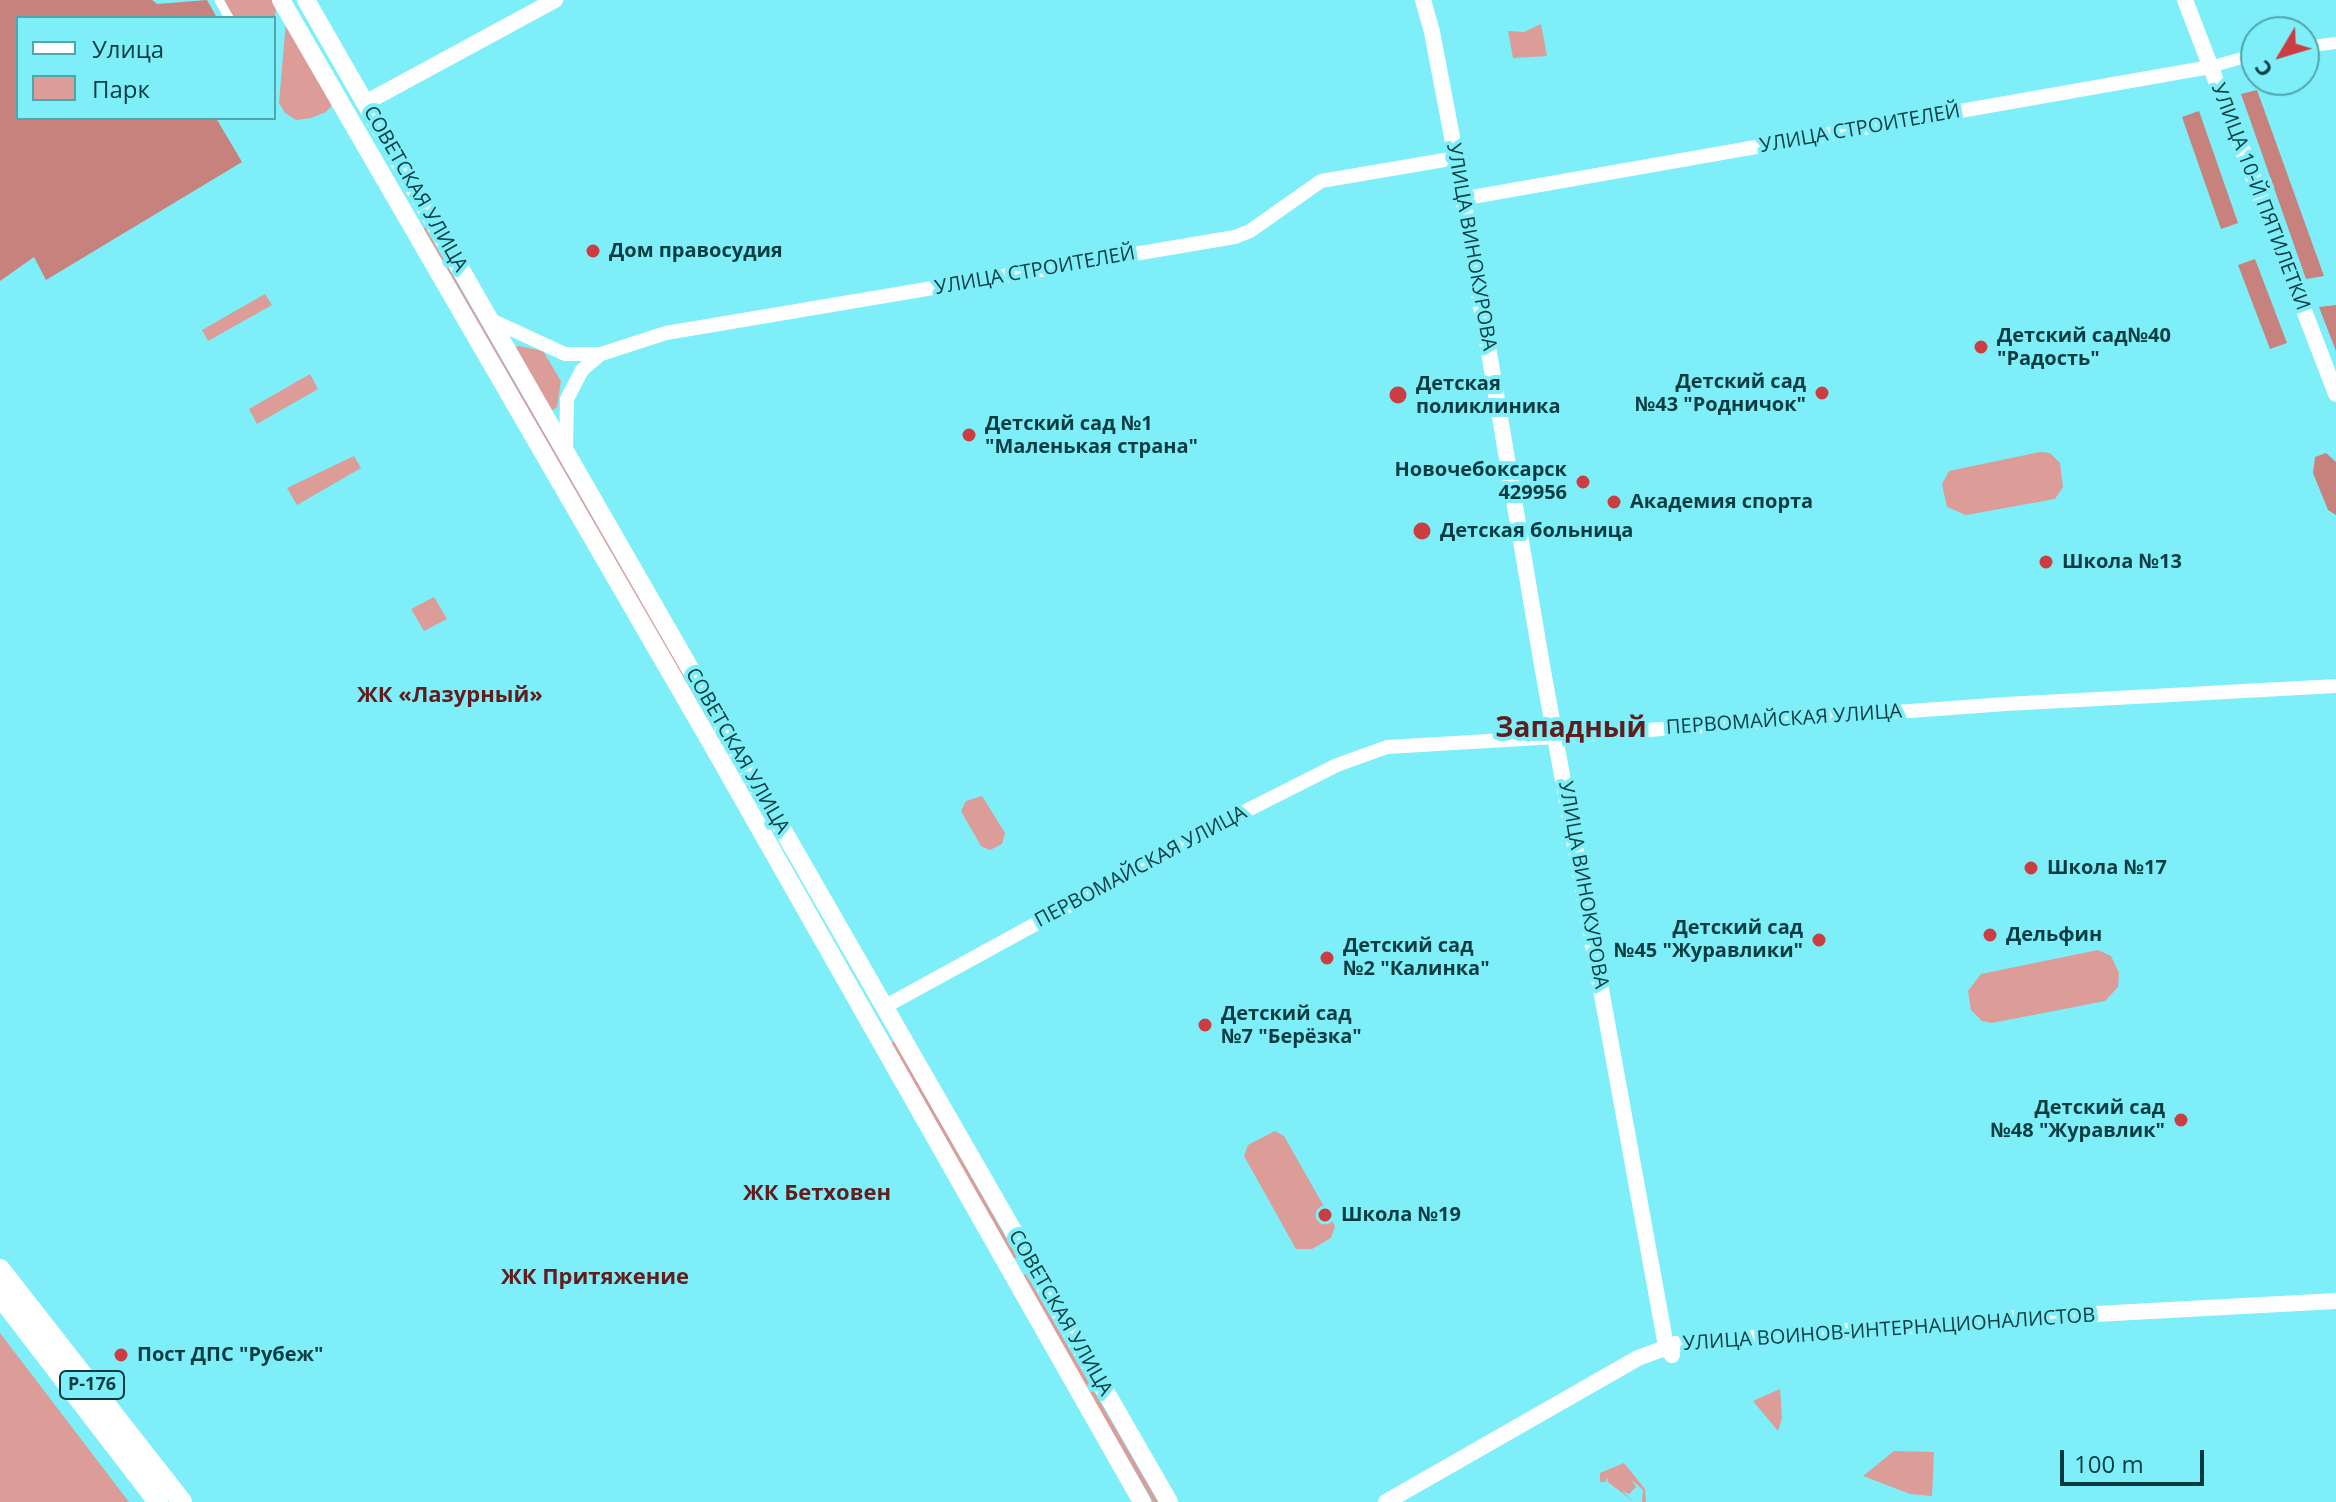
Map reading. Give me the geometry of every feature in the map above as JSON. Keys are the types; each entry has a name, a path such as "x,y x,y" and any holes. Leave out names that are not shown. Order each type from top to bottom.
{"highway":[{"name":"Р-176","path":"0,1269 182,1502"},
{"name":"Р-176","path":"0,1296 158,1502"}],"main road":[{"name":"СОВЕТСКАЯ УЛИЦА","path":"281,0 409,220 884,1007 1169,1502"},
{"name":"СОВЕТСКАЯ УЛИЦА","path":"306,0 566,453 867,1016 1142,1502"},
{"path":"346,113 555,0"},
{"name":"УЛИЦА ВИНОКУРОВА","path":"1423,0 1460,157"},
{"name":"УЛИЦА ВИНОКУРОВА","path":"1434,0 1561,737 1671,1348"},
{"name":"УЛИЦА 10-Й ПЯТИЛЕТКИ","path":"2185,0 2336,394"},
{"path":"409,220 427,210"},
{"name":"ПЕРВОМАЙСКАЯ УЛИЦА","path":"867,1016 884,1007"},
{"path":"1011,1271 1030,1260"},
{"name":"УЛИЦА ВОИНОВ-ИНТЕРНАЦИОНАЛИСТОВ","path":"1386,1502 1473,1459 1671,1348 2336,1301"},
{"name":"УЛИЦА ВОИНОВ-ИНТЕРНАЦИОНАЛИСТОВ","path":"1981,1326 2336,1311"},
{"name":"УЛИЦА ВОИНОВ-ИНТЕРНАЦИОНАЛИСТОВ","path":"1410,1502 1473,1459"}],"street":[{"name":"УЛИЦА СТРОИТЕЛЕЙ","path":"1467,198 2210,67 2240,59"},
{"name":"УЛИЦА СТРОИТЕЛЕЙ","path":"489,319 565,354 601,354 666,333 1235,237 1250,231 1321,181 1460,157"},
{"path":"566,453 567,399 582,370 601,354"},
{"name":"ПЕРВОМАЙСКАЯ УЛИЦА","path":"884,1007 1198,835 1337,765 1387,747 1948,708 2336,686"}],"green space":[{"path":"224,0 272,0 276,7 275,16 233,16"},
{"path":"286,22 333,104 326,112 311,118 296,120 285,113 279,103"},
{"path":"1541,24 1547,56 1513,58 1508,31 1524,32"},
{"path":"425,227 715,729 711,731 421,229"},
{"path":"265,294 272,305 208,341 202,330"},
{"path":"519,346 543,351 561,381 557,407 551,411 513,348"},
{"path":"310,374 318,389 257,424 249,409"},
{"path":"2040,452 2050,453 2060,463 2063,487 2055,499 1966,515 1947,507 1942,484 1949,471"},
{"path":"354,456 361,468 297,505 287,488"},
{"path":"434,597 447,619 424,631 411,609"},
{"path":"982,796 1005,833 1002,844 990,850 981,846 961,811 966,801"},
{"path":"2098,950 2111,956 2119,973 2118,987 2105,1001 1992,1023 1982,1021 1971,1010 1968,991 1981,974"},
{"path":"894,1041 1017,1257 1013,1259 890,1044"},
{"path":"1275,1131 1284,1136 1335,1226 1331,1238 1312,1249 1296,1249 1244,1156 1248,1145"},
{"path":"1026,1274 1158,1502 1153,1502 1022,1276"},
{"path":"0,1333 129,1502 0,1502"},
{"path":"1780,1389 1782,1418 1778,1431 1753,1401"},
{"path":"1894,1451 1934,1452 1932,1496 1910,1494 1863,1476"},
{"path":"1624,1463 1645,1489 1646,1502 1642,1502 1643,1490 1632,1480 1636,1487 1629,1494 1622,1491 1634,1502 1608,1482 1607,1476 1606,1482 1600,1482 1600,1473"}],"shaded area":[{"path":"0,0 152,0 157,4 207,0 216,16 16,16 16,120 217,120 242,162 46,280 34,257 0,281"},
{"path":"2242,96 2259,96 2324,276 2306,279"},
{"path":"2199,111 2238,223 2221,229 2182,117"},
{"path":"2255,259 2287,343 2270,349 2238,265"},
{"path":"2336,305 2336,351 2319,307"},
{"path":"2326,453 2336,462 2336,515 2328,510 2313,473 2315,457"}],"place":[{"name":"Дом правосудия","path":"593,251"},
{"name":"Детский сад№40 \"Радость\"","path":"1981,347"},
{"name":"Детский сад №43 \"Родничок\"","path":"1822,393"},
{"name":"Детская поликлиника","path":"1398,395"},
{"name":"Детский сад №1 \"Маленькая страна\"","path":"969,435"},
{"name":"Новочебоксарск 429956","path":"1583,482"},
{"name":"Академия спорта","path":"1614,502"},
{"name":"Детская больница","path":"1422,531"},
{"name":"Школа №13","path":"2046,562"},
{"name":"Школа №17","path":"2031,868"},
{"name":"Дельфин","path":"1990,935"},
{"name":"Детский сад №45 \"Журавлики\"","path":"1819,940"},
{"name":"Детский сад №2 \"Калинка\"","path":"1327,958"},
{"name":"Детский сад №7 \"Берёзка\"","path":"1205,1025"},
{"name":"Детский сад №48 \"Журавлик\"","path":"2181,1120"},
{"name":"Школа №19","path":"1325,1215"},
{"name":"Пост ДПС \"Рубеж\"","path":"121,1355"}],"district":[{"name":"ЖК «Лазурный»","path":"450,696"},
{"name":"Западный","path":"1571,729"},
{"name":"ЖК Бетховен","path":"817,1194"},
{"name":"ЖК Притяжение","path":"595,1278"}]}
